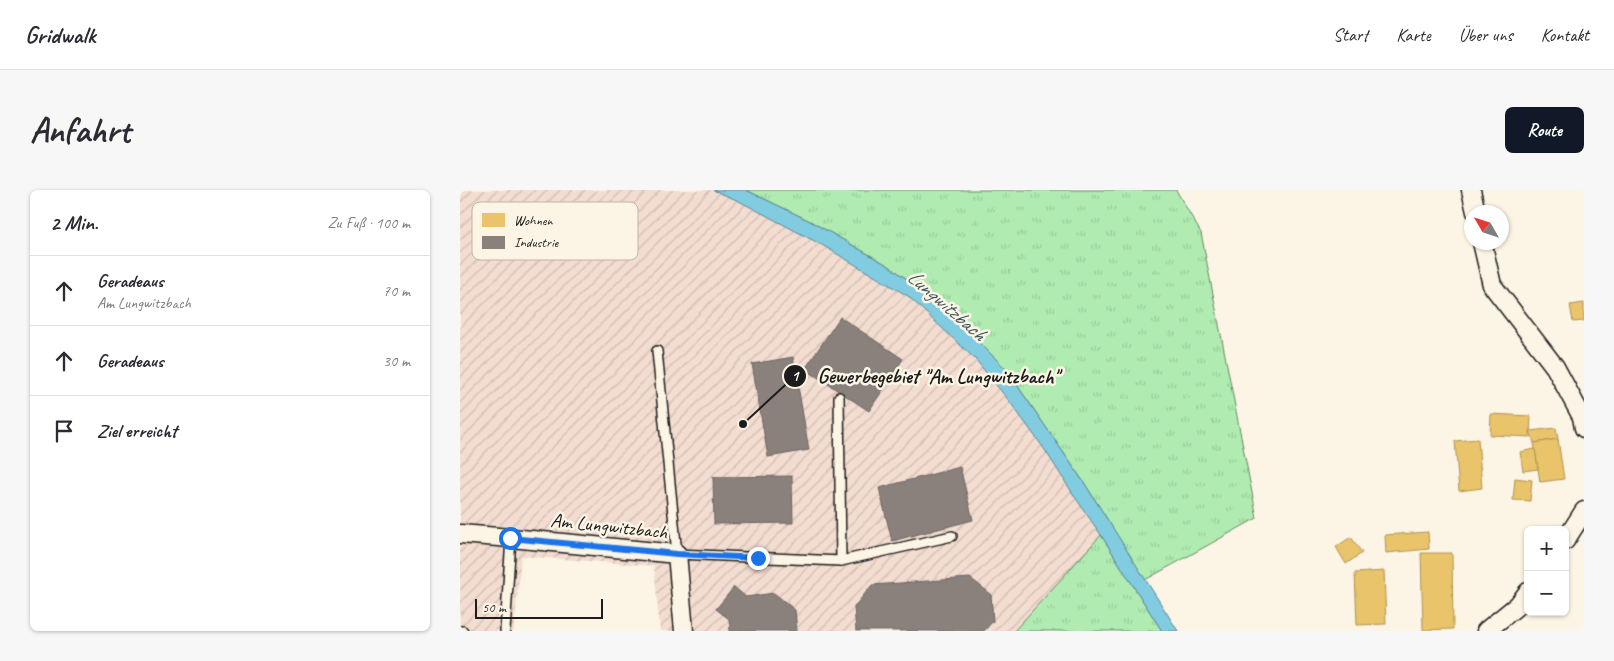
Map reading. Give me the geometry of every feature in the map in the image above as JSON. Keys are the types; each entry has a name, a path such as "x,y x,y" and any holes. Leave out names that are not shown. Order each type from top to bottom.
{"street":[{"path":"1470,190 1474,205"},
{"path":"1484,250 1492,285 1555,367 1582,417 1584,428"},
{"path":"1569,535 1584,511"},
{"name":"Am Lungwitzbach","path":"460,534 677,554 684,631"},
{"path":"1486,631 1518,605 1524,597"}],"lane":[{"path":"657,352 677,554 841,561 952,536"},
{"path":"838,397 841,561"},
{"path":"505,631 510,538"}],"shaded area":[{"path":"460,190 713,190 739,201 822,245 908,296 976,360 1043,447 1101,535 1014,631 660,631 654,566 521,556 514,631 460,631"}],"green space":[{"path":"746,190 1176,190 1201,233 1257,518 1145,580 1085,484 1006,369 941,304 889,266 810,221"},
{"path":"1101,535 1162,631 1014,631"}],"water":[{"path":"713,190 746,190 810,221 889,266 941,304 1006,369 1085,484 1178,631 1162,631 1043,447 976,360 908,296 822,245 739,201"}],"building: Wohnen":[{"path":"1584,303 1584,321 1573,322 1570,305"},
{"path":"1491,414 1531,416 1530,437 1490,435"},
{"path":"1556,428 1558,439 1534,443 1530,431"},
{"path":"1478,439 1482,488 1459,491 1455,441"},
{"path":"1558,439 1564,479 1540,482 1534,443"},
{"path":"1535,449 1538,469 1523,471 1520,452"},
{"path":"1515,478 1532,480 1530,501 1513,500"},
{"path":"1428,532 1429,549 1386,553 1385,535"},
{"path":"1351,537 1362,553 1346,564 1336,547"},
{"path":"1421,553 1452,553 1453,629 1423,630"},
{"path":"1384,571 1386,624 1357,625 1355,573"}],"building: Industrie":[{"path":"840,317 903,359 869,411 805,369"},
{"path":"793,357 809,450 768,457 752,364"},
{"path":"960,467 973,520 892,541 879,488"},
{"path":"792,476 793,523 714,524 713,477"},
{"path":"970,578 991,594 993,621 984,631 856,631 854,607 872,585"},
{"path":"734,587 746,597 774,593 795,610 797,631 730,631 729,619 716,609"}],"place":[{"name":"Gewerbegebiet \"Am Lungwitzbach\"","path":"743,424"}],"route":[{"path":"510,538 677,554 758,558"}],"water label":[{"name":"Lungwitzbach","path":"947,305"}]}
